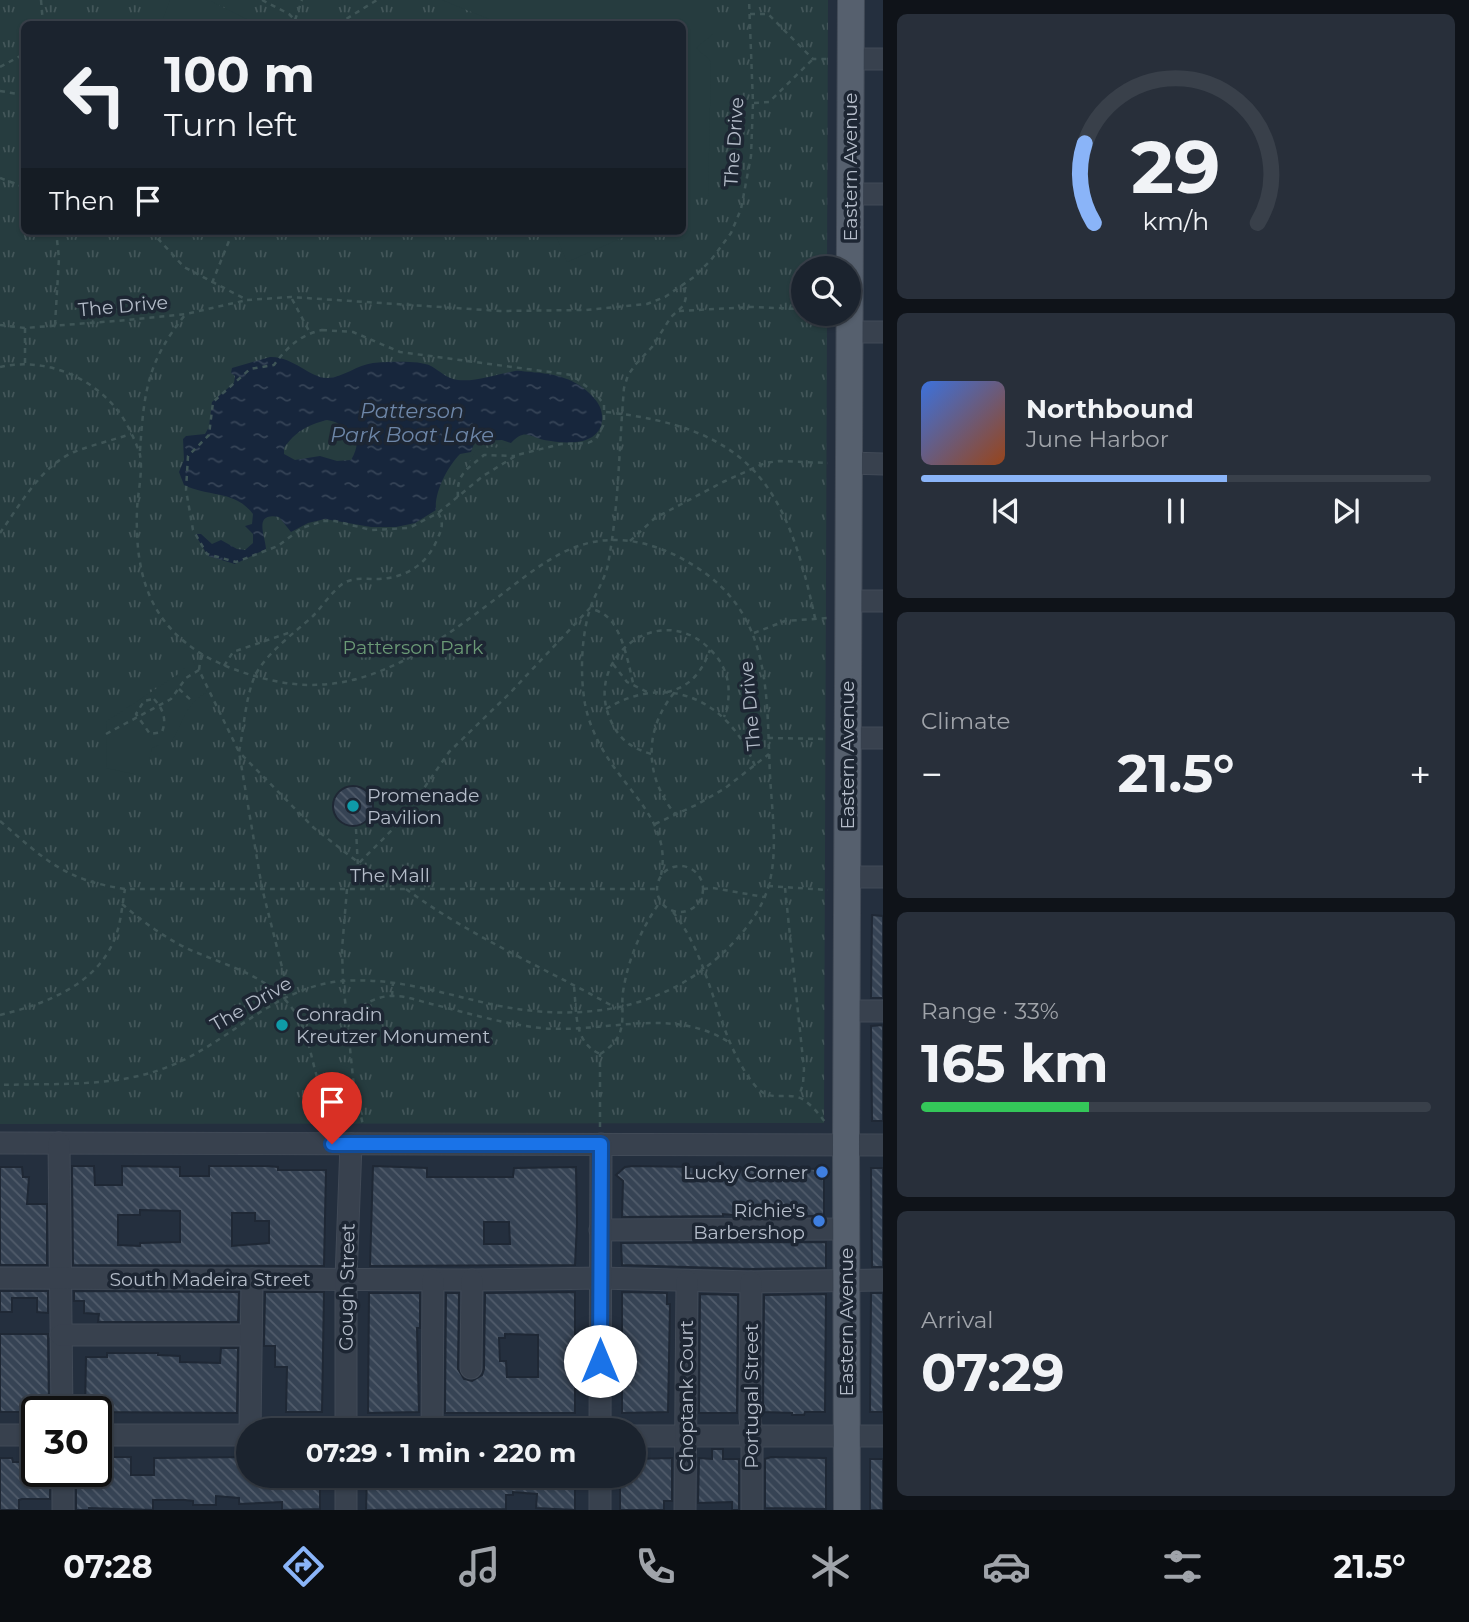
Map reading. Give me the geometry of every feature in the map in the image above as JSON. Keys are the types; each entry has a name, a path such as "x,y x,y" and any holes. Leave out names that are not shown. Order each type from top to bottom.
{"main road":[{"name":"Eastern Avenue","path":"847,1510 847,877 839,738 848,601 839,463 849,332 850,194 841,59 850,0"}],"street":[{"path":"841,59 883,59"},
{"path":"850,194 883,194"},
{"path":"849,332 883,332"},
{"path":"839,463 883,464"},
{"path":"848,601 883,601"},
{"path":"839,738 883,738"},
{"path":"847,877 883,877"},
{"path":"846,1011 883,1011"},
{"path":"600,1135 600,1418"},
{"path":"0,1143 351,1144 600,1135 846,1145 883,1144"},
{"path":"59,1143 62,1396"},
{"name":"Gough Street","path":"346,1418 346,1279 351,1144"},
{"path":"600,1230 846,1229"},
{"name":"South Madeira Street","path":"0,1278 600,1278 687,1282 883,1280"},
{"path":"250,1418 252,1279"},
{"path":"432,1418 433,1280"},
{"path":"471,1368 472,1280"},
{"name":"Choptank Court","path":"685,1510 687,1282"},
{"name":"Portugal Street","path":"751,1282 752,1510"},
{"path":"61,1335 251,1335"},
{"path":"0,1435 21,1435"},
{"path":"112,1435 236,1435"},
{"path":"646,1436 883,1436"},
{"path":"63,1487 64,1510"},
{"path":"346,1488 346,1510"},
{"path":"600,1488 600,1510"}],"path":[{"path":"41,0 43,21"},
{"path":"262,0 295,20 302,0"},
{"path":"343,21 377,0"},
{"name":"The Drive","path":"0,325 25,328 186,314 247,300 291,297 500,311 586,310 647,304 665,297 694,277 711,260 731,233 741,209 751,156 753,103 749,0"},
{"path":"750,15 768,14 813,59"},
{"path":"0,67 21,56"},
{"path":"753,103 769,102 813,59 841,59"},
{"path":"0,91 21,94"},
{"path":"0,178 21,186"},
{"path":"55,326 60,258 57,235"},
{"name":"The Drive","path":"155,235 184,267 247,300"},
{"path":"212,284 231,235"},
{"path":"683,285 686,297 679,311 671,317 652,347 628,375 608,567 590,608 582,683 590,723 611,763 655,824 664,851 656,889 660,902 681,921 712,986 730,1043 755,1085 773,1096 799,1097 824,1121"},
{"path":"291,297 310,333"},
{"path":"679,311 751,307 791,309"},
{"path":"140,454 149,379 166,338 186,314"},
{"path":"25,328 26,363"},
{"path":"342,330 400,352 572,375 597,395 604,405 606,412 602,431 596,439 588,443 561,444 515,456 483,476 438,513 409,528 371,530 323,521 302,528 278,546 236,562 207,554 193,530 186,490 188,456 209,435 213,402 250,369 274,365 291,344 310,333 342,330"},
{"name":"The Drive","path":"0,367 26,363 51,366 70,373 115,406 127,422 140,454 136,535 141,575 152,601 164,621 201,653 224,666 254,677 288,684 319,686 346,683 373,675 419,654 447,636 548,559 589,543 630,541 676,555 700,569 722,587 741,611 754,633 761,657 766,684 773,842 768,886 761,906 745,928 717,958 673,989 622,1007 578,1012 514,1009 426,987 393,982 343,981 306,988 284,997 203,1049 173,1065 150,1073 99,1082 0,1085"},
{"path":"606,412 677,425 702,433 740,456 760,475 796,546 815,618"},
{"path":"0,533 41,478 57,463 72,453 131,434"},
{"path":"458,497 457,484 462,473 484,456 515,456"},
{"path":"630,541 655,518 753,469 779,461 839,463"},
{"path":"239,752 254,677 294,631 342,584 359,579 389,579 417,567 427,557 442,527 443,520 438,513"},
{"path":"590,608 613,623 624,649 634,687"},
{"path":"359,863 402,820 449,752 510,693 590,608"},
{"path":"754,633 785,621 827,618"},
{"path":"650,754 621,737 606,709 605,683 613,664 624,649 643,634 676,629 695,637 710,649 722,665 728,684 728,706 724,717"},
{"path":"224,666 233,652 294,631"},
{"path":"661,693 675,690 695,678 710,649"},
{"path":"201,653 199,670 239,752 262,888 287,987 284,997"},
{"path":"613,664 627,682 649,693"},
{"path":"106,734 171,699 186,678 199,670"},
{"path":"178,688 193,702"},
{"path":"606,709 624,700 649,693 674,694 704,703 724,717 740,735 755,766"},
{"path":"674,694 659,713 650,754 660,790 675,814"},
{"path":"154,699 160,706 166,723 162,732 150,734 136,714 144,701 154,699"},
{"path":"768,738 839,738"},
{"path":"239,752 314,828 359,863"},
{"path":"655,824 696,805 769,754"},
{"name":"The Mall","path":"0,821 60,870 101,886 125,889 656,889"},
{"path":"356,829 359,888"},
{"path":"661,875 667,869 685,867 698,874 703,889 701,900 694,908 680,913 673,912"},
{"path":"768,886 823,889"},
{"path":"347,888 342,949 343,981 354,1087 363,1125"},
{"path":"703,889 713,888 764,897"},
{"path":"785,888 804,1069 799,1097"},
{"path":"0,1015 61,994 103,962 114,941 125,889"},
{"path":"406,889 438,913 475,935 616,1008"},
{"path":"600,1054 614,1043 623,1023 622,1007 627,973 644,925 660,902"},
{"path":"122,904 168,938 255,977 284,997 296,1013 309,1040 318,1078 332,1115 332,1125"},
{"path":"392,996 393,982"},
{"path":"574,985 579,1028 584,1042 591,1050 600,1054"},
{"path":"347,1020 356,1010 368,1003 392,996 521,1025 579,1028 645,1022 697,1027 714,1032 730,1043"},
{"path":"600,1054 600,1135"}],"green space":[{"name":"Patterson Park","path":"0,0 828,0 827,256 791,256 791,326 827,326 824,1123 0,1124"},
{"path":"170,0 209,0 250,21 162,21"},
{"path":"442,0 713,0 713,34 696,48 711,61 708,196 686,196 686,21 494,21"},
{"path":"556,235 629,235 567,262"},
{"path":"492,447 507,449 507,458 459,490 458,484 476,450"},
{"path":"193,661 207,692 193,703 169,745 152,748 149,761 134,774 106,768 107,721 177,675"}],"water":[{"name":"Patterson Park Boat Lake","path":"270,357 286,360 315,375 328,378 340,376 367,364 394,362 426,364 458,380 479,379 517,371 548,374 580,385 596,400 602,414 602,422 597,433 576,442 544,440 528,435 520,436 511,443 502,440 475,441 471,452 460,454 447,472 437,495 436,510 415,523 396,527 371,527 325,519 308,523 291,532 279,517 271,516 263,521 262,526 266,549 235,564 208,556 195,534 201,534 212,544 221,540 237,549 245,550 253,543 253,534 245,526 252,524 253,514 246,506 230,497 184,485 179,472 184,460 183,439 186,436 205,434 209,427 212,402 234,383 232,368","holes":["327,420 348,429 355,436 357,444 351,460 337,461 320,456 295,460 284,454 284,448 297,433"]}],"building":[{"name":"Promenade Pavilion","path":"353,786 367,792 373,806 367,820 353,826 339,820 333,806 339,792"},
{"path":"872,915 883,916 883,998 871,998"},
{"path":"883,1025 883,1121 872,1121 871,1026"},
{"path":"72,1166 94,1166 95,1185 122,1185 122,1166 180,1167 180,1176 209,1176 209,1166 326,1170 324,1266 73,1265","holes":["140,1210 180,1211 180,1242 118,1245 118,1215 140,1215","232,1213 255,1213 255,1221 269,1221 269,1243 232,1246"]},
{"path":"373,1166 427,1168 427,1177 513,1177 514,1168 576,1167 575,1265 370,1266","holes":["484,1222 509,1222 510,1244 484,1244"]},
{"path":"0,1167 22,1167 23,1177 29,1177 27,1204 47,1204 47,1265 0,1265"},
{"path":"625,1167 824,1169 824,1216 723,1214 622,1217 623,1181 616,1175"},
{"path":"871,1168 883,1168 883,1267 872,1267"},
{"path":"826,1242 826,1268 751,1269 622,1265 621,1243"},
{"path":"0,1291 48,1291 48,1313 37,1312 37,1298 12,1298 12,1312 0,1312"},
{"path":"74,1291 239,1292 238,1322 98,1322 99,1314 84,1313 84,1301 74,1301"},
{"path":"265,1292 324,1292 322,1412 286,1412 287,1367 275,1367 275,1346 264,1346"},
{"path":"575,1292 575,1413 445,1413 446,1293 459,1293 458,1369 464,1379 472,1381 482,1375 484,1369 485,1293","holes":["505,1334 538,1335 538,1377 507,1377 506,1361 500,1361 499,1338 505,1338"]},
{"path":"622,1292 667,1293 667,1304 670,1304 668,1412 622,1413"},
{"path":"369,1293 420,1293 420,1328 417,1328 419,1412 368,1413"},
{"path":"871,1293 883,1293 883,1412 870,1412"},
{"path":"700,1294 738,1295 737,1413 699,1413"},
{"path":"826,1294 825,1412 792,1415 763,1412 764,1295"},
{"path":"0,1334 48,1334 49,1396 21,1396 21,1412 0,1412"},
{"path":"221,1348 238,1348 237,1413 112,1412 112,1396 85,1396 86,1357 107,1357 107,1353 158,1353 180,1356 180,1362 220,1363"},
{"path":"712,1449 723,1449 723,1459 739,1459 739,1510 732,1510 732,1502 698,1503 699,1458 712,1459"},
{"path":"112,1457 131,1457 131,1475 154,1475 154,1458 236,1457 236,1488 320,1488 320,1509 282,1510 282,1502 239,1504 239,1498 216,1496 216,1505 193,1505 193,1501 185,1500 153,1500 153,1510 76,1510 76,1487 112,1487"},
{"path":"0,1458 12,1458 13,1462 21,1462 21,1487 50,1487 50,1499 22,1499 19,1500 19,1510 0,1510"},
{"path":"672,1458 672,1501 664,1501 664,1510 620,1510 620,1488 646,1488 646,1459"},
{"path":"826,1458 826,1509 765,1508 765,1459"},
{"path":"870,1459 883,1459 883,1510 870,1510"},
{"path":"367,1488 575,1488 575,1510 536,1508 537,1494 513,1492 513,1495 506,1495 506,1509 366,1510"}],"place":[{"name":"Promenade Pavilion","path":"353,806"},
{"name":"Conradin Kreutzer Monument","path":"282,1025"},
{"name":"Lucky Corner","path":"822,1172"},
{"name":"Richie's Barbershop","path":"819,1221"}],"route":[{"path":"332,1144 601,1144 600,1361"}]}
